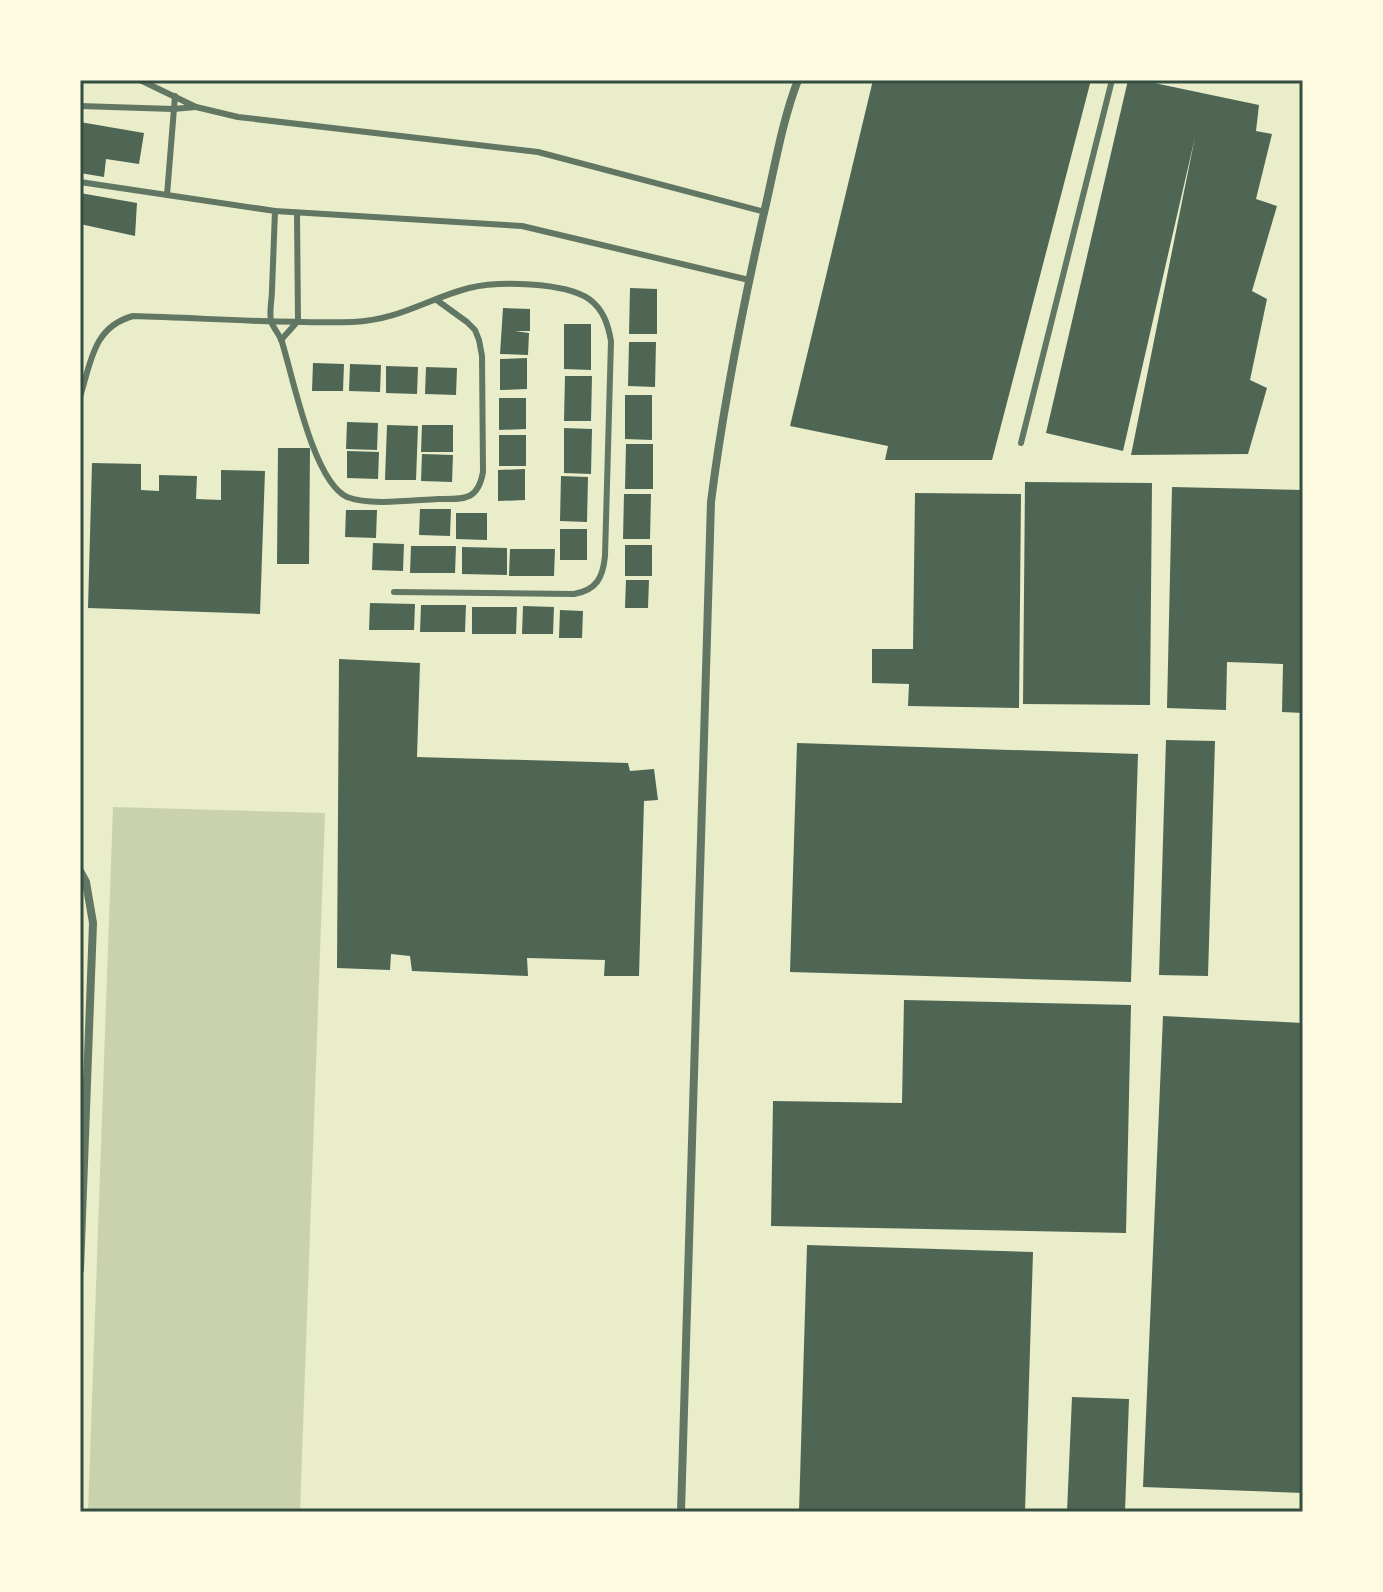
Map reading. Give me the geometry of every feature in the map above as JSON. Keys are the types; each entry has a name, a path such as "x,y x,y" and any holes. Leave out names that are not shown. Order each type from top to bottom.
{"street":[{"path":"681,1512 711,502 724,411 749,280 787,112 798,80"},
{"path":"80,871 86,882 93,923 80,1270"}],"lane":[{"path":"140,80 196,107"},
{"path":"1021,443 1112,80"},
{"path":"167,195 175,96"},
{"path":"80,106 196,107 295,125 538,152 765,212"},
{"path":"80,182 275,211 533,228 749,280"},
{"path":"275,211 271,320 281,340 307,430 337,491 348,497 371,501 468,497 479,489 483,472 482,356 475,330 438,301"},
{"path":"281,340 298,321 297,213"},
{"path":"80,397 106,329 133,316 351,322 390,318 472,287 518,284 570,291 586,297 597,306 608,326 611,341 604,569 601,578 592,588 574,594 394,592"}],"green space":[{"path":"113,807 325,813 300,1512 88,1512"}],"building":[{"path":"873,80 1091,80 992,460 885,460 888,446 790,426"},
{"path":"1128,80 1259,105 1256,131 1272,134 1256,199 1277,206 1252,291 1267,299 1250,380 1267,388 1248,454 1131,455 1195,137 1123,451 1046,433"},
{"path":"80,122 144,133 139,164 106,159 104,177 80,173"},
{"path":"80,193 137,203 135,236 80,224"},
{"path":"630,288 657,289 657,334 629,334"},
{"path":"503,308 530,309 530,331 515,331 529,333 528,355 500,354"},
{"path":"564,324 591,324 591,370 564,369"},
{"path":"629,342 656,342 655,387 628,386"},
{"path":"527,358 527,389 500,390 500,359"},
{"path":"313,363 344,364 343,391 312,391"},
{"path":"350,364 381,365 380,392 349,391"},
{"path":"386,366 418,367 417,394 386,393"},
{"path":"426,367 457,368 456,395 425,394"},
{"path":"565,376 592,376 591,421 564,421"},
{"path":"625,395 652,395 652,440 625,439"},
{"path":"499,398 526,398 526,429 499,430"},
{"path":"347,422 378,423 377,450 346,449"},
{"path":"387,425 418,426 416,480 385,480"},
{"path":"422,425 453,425 453,452 421,452"},
{"path":"564,428 592,429 591,474 564,473"},
{"path":"499,435 526,435 526,466 499,466"},
{"path":"626,444 653,444 653,489 625,489"},
{"path":"278,448 310,448 309,564 277,564"},
{"path":"347,451 379,452 378,479 347,478"},
{"path":"422,454 453,455 452,482 421,481"},
{"path":"92,463 141,464 141,490 159,491 159,475 197,476 196,499 221,500 221,470 265,471 260,614 88,608"},
{"path":"525,469 525,500 498,501 498,470"},
{"path":"561,476 588,477 587,522 560,521"},
{"path":"1025,482 1152,483 1150,705 1023,704"},
{"path":"1172,487 1303,490 1303,713 1282,712 1283,664 1227,662 1226,710 1167,708"},
{"path":"915,493 1021,494 1019,708 908,706 909,684 872,683 872,649 913,649"},
{"path":"624,494 651,494 650,539 623,539"},
{"path":"420,509 451,509 450,536 419,535"},
{"path":"346,510 377,510 376,538 345,537"},
{"path":"456,513 487,513 487,540 456,539"},
{"path":"560,529 587,529 587,560 560,560"},
{"path":"373,543 404,544 403,571 372,570"},
{"path":"625,545 652,545 652,576 625,576"},
{"path":"411,546 456,546 455,573 410,573"},
{"path":"462,547 507,548 507,575 462,574"},
{"path":"510,549 555,549 554,576 509,576"},
{"path":"626,580 649,580 648,608 625,608"},
{"path":"370,603 415,604 414,630 369,630"},
{"path":"421,605 466,605 465,632 420,632"},
{"path":"523,606 554,607 553,634 522,634"},
{"path":"472,607 517,607 516,634 472,634"},
{"path":"560,610 583,611 582,638 559,638"},
{"path":"339,659 420,663 417,757 628,763 630,771 654,769 658,800 644,801 639,976 604,976 605,960 527,958 528,976 412,971 410,956 391,954 390,970 337,968"},
{"path":"1166,740 1215,741 1208,976 1159,975"},
{"path":"797,743 1138,754 1131,982 790,972"},
{"path":"904,1000 1131,1005 1126,1233 771,1226 773,1101 902,1103"},
{"path":"1163,1016 1303,1023 1303,1493 1143,1487"},
{"path":"807,1245 1033,1252 1025,1512 799,1512"},
{"path":"1072,1397 1129,1399 1125,1512 1067,1512"}]}
